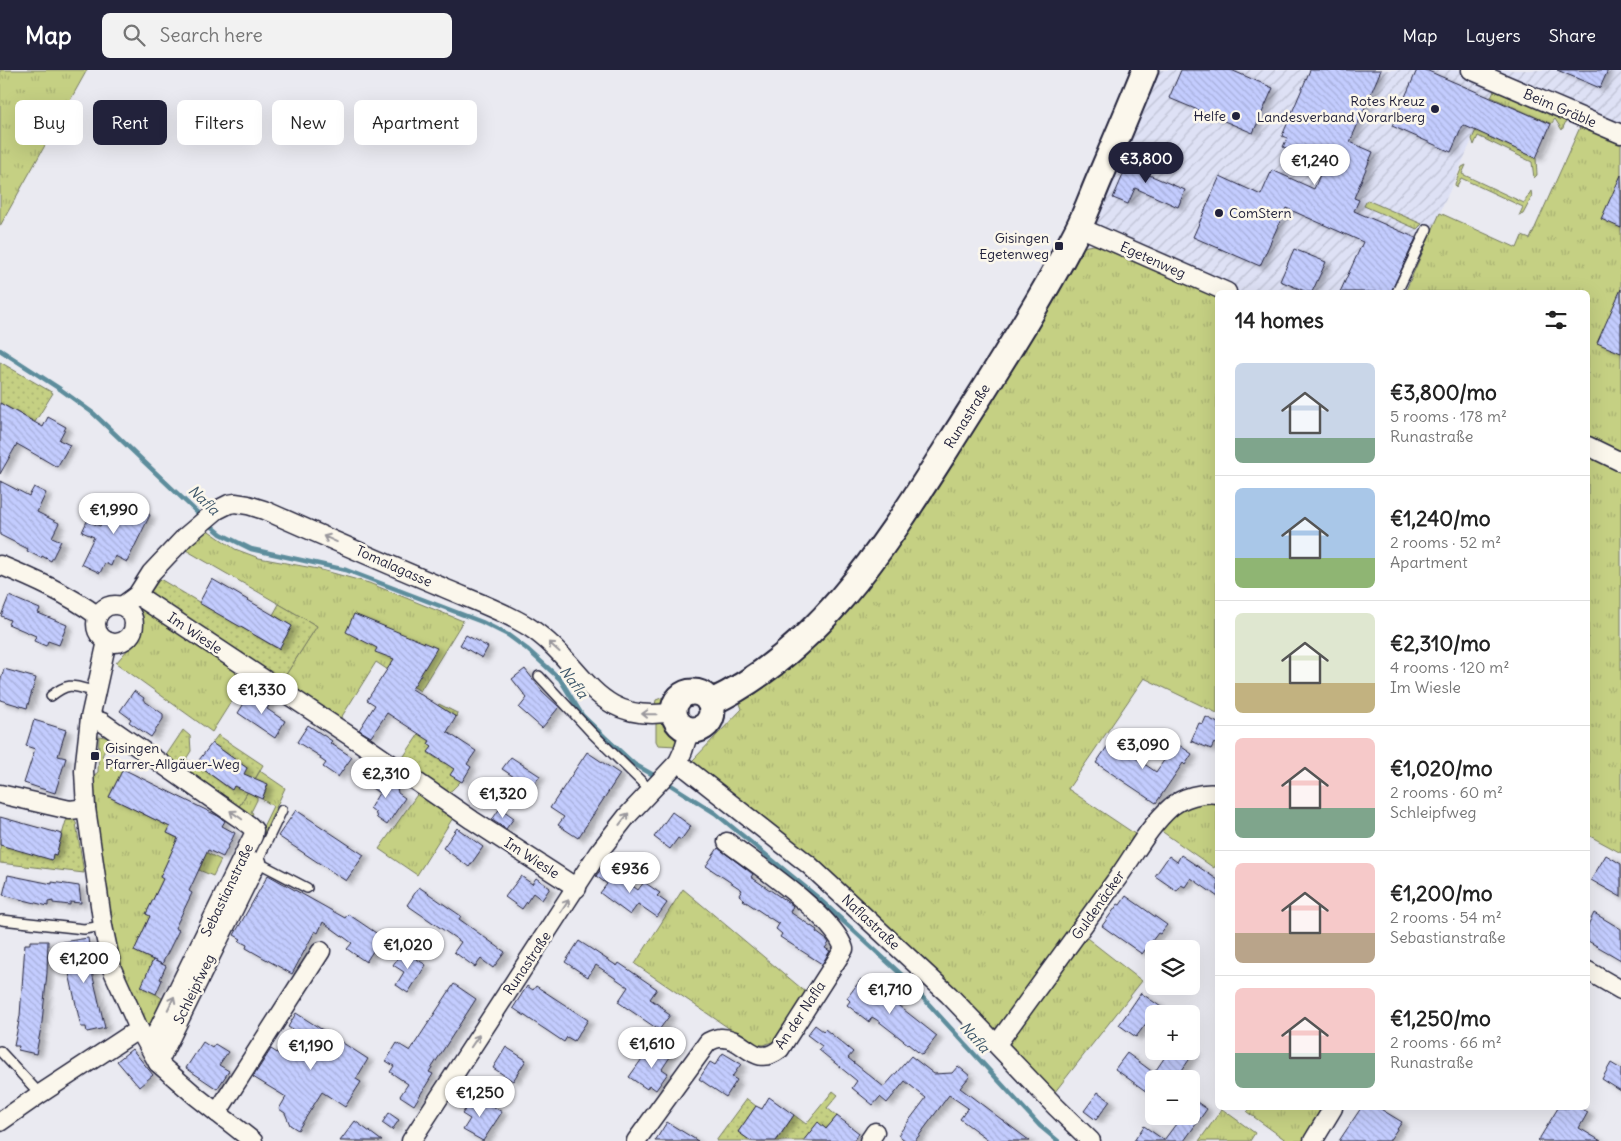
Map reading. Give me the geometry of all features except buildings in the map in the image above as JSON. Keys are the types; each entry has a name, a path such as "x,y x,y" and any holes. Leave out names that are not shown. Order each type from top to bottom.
{"street":[{"name":"Runastraße","path":"411,1141 598,853 683,751 682,721 678,700 688,693 701,694 710,703 730,693 775,664 811,632 854,583 903,517 1039,302 1079,227 1145,70"},
{"name":"Beim Gräble","path":"1471,70 1621,134"},
{"name":"Egetenweg","path":"1079,227 1223,290"},
{"path":"1590,447 1621,462"},
{"name":"Tomalagasse","path":"122,606 137,595 151,572 190,531 224,506 235,503 248,505 264,510 528,626 565,657 596,693 614,705 636,714 659,714 682,721"},
{"path":"0,565 36,580 73,599 98,616"},
{"name":"Im Wiesle","path":"137,595 353,738 472,820 577,888"},
{"path":"110,605 122,606 127,609 133,619 132,631 124,640 119,642 107,641 98,633 96,621 98,616 105,607 110,605"},
{"path":"107,641 90,718 84,771 86,808 103,926 112,969 139,1029 158,1063 252,1141"},
{"name":"Sebastianstraße","path":"90,718 102,722 254,830 253,836 150,1046"},
{"name":"Naflastraße","path":"663,777 810,865 949,995 1091,1141"},
{"path":"0,794 70,810 86,808"},
{"name":"Guldenäcker","path":"997,1044 1102,901 1152,828 1172,806 1188,796 1215,794"},
{"name":"An der Nafla","path":"636,1141 708,1042 721,1038 732,1040 760,1056 772,1055 780,1049 844,948 842,940 834,929 804,901 727,842"},
{"name":"Schleipfweg","path":"158,1063 257,862"},
{"path":"217,1113 321,951"},
{"path":"1590,972 1621,990"},
{"path":"0,1122 139,1029"},
{"path":"1313,1141 1332,1110"}],"lane":[{"path":"1398,290 1427,229"},
{"path":"539,676 591,732 663,777"},
{"path":"51,696 62,687 70,685 96,692"},
{"path":"282,810 257,862 307,888"},
{"path":"2,920 84,929 103,926"},
{"path":"0,1051 40,1094"}],"shaded area":[{"path":"1145,70 1621,70 1621,124 1501,74 1406,290 1222,290 1079,227"}],"green space":[{"path":"0,70 87,70 70,100 15,100 15,145 45,145 0,226"},
{"path":"1495,88 1567,119 1562,130 1555,119 1551,124 1491,97"},
{"path":"1581,125 1621,142 1621,455 1590,440 1590,290 1406,290 1440,213 1517,248 1522,236 1530,239"},
{"path":"1476,130 1536,158 1537,175 1534,178 1532,162 1478,136 1474,145 1472,139"},
{"path":"1466,165 1462,174 1524,203 1531,191 1532,197 1523,214 1519,216 1523,207 1461,178 1456,188 1455,184 1462,167"},
{"path":"1367,200 1422,224 1417,229 1364,206"},
{"path":"1094,245 1105,248 1215,296 1215,712 1144,678 1068,789 1138,836 998,1029 995,1029 889,927 792,844 789,838 692,764 693,760 742,709 738,698 781,669 1078,250"},
{"path":"0,362 53,393 35,422 0,403"},
{"path":"1590,454 1621,470 1621,853 1590,836"},
{"path":"203,527 235,549 259,558 318,569 369,583 463,621 420,691 376,662 339,721 280,684 317,626 184,549"},
{"path":"160,579 278,649 292,626 273,615 279,604 317,626 280,684 150,593"},
{"path":"140,607 248,675 212,732 116,663 142,633"},
{"path":"693,683 720,684 709,691 698,688 683,689 663,703 655,705 656,700"},
{"path":"439,704 457,713 456,717 443,709 428,744 432,747 428,753 444,763 456,766 463,779 447,793 400,762"},
{"path":"656,722 664,723 673,730 678,741 676,746 658,745 656,741"},
{"path":"183,730 190,736 191,751 186,759 196,764 231,790 247,768 212,743 218,735 263,765 237,810 165,757"},
{"path":"99,736 111,738 102,756 123,769 109,797 170,827 167,833 221,860 213,876 199,870 205,856 176,843 160,877 163,879 146,914 150,916 134,951 153,960 156,994 163,999 147,1030 118,959 93,802 93,776 98,772"},
{"path":"260,771 285,788 163,1041 160,1040 273,806 262,799 268,785 259,780 252,794 257,797 257,800 250,819 237,810"},
{"path":"421,789 456,813 417,875 379,849"},
{"path":"1215,799 1214,868 1157,828 1184,805"},
{"path":"69,819 74,820 76,823 84,873 0,863 0,839 56,855 66,821"},
{"path":"683,889 808,994 774,1041 764,1045 752,1044 635,964"},
{"path":"1083,935 1142,981 1054,1093 1008,1043"},
{"path":"833,1091 838,1095 827,1108 837,1116 826,1129 818,1123 803,1141 776,1141 794,1115 806,1124"},
{"path":"747,1099 756,1106 738,1132 751,1141 716,1141"},
{"path":"1221,1110 1255,1133 1250,1141 1199,1141"},
{"path":"1249,1110 1324,1110 1308,1141 1287,1141 1247,1112"}],"waterway":[{"name":"Nafla","path":"0,350 93,413 203,518"},
{"name":"Nafla","path":"208,523 221,534 251,549 346,570 482,622 508,635 527,649 560,679 582,715 607,739 634,764 657,777"},
{"name":"Nafla","path":"666,782 715,813 816,896 904,977 1040,1126 1058,1141"}],"place":[{"name":"Rotes Kreuz Landesverband Vorarlberg","path":"1435,109"},
{"name":"Helfe","path":"1236,116"},
{"name":"ComStern","path":"1219,213"},
{"name":"Gisingen Egetenweg","path":"1059,246"},
{"name":"Gisingen Pfarrer-Allgäuer-Weg","path":"95,756"}]}
